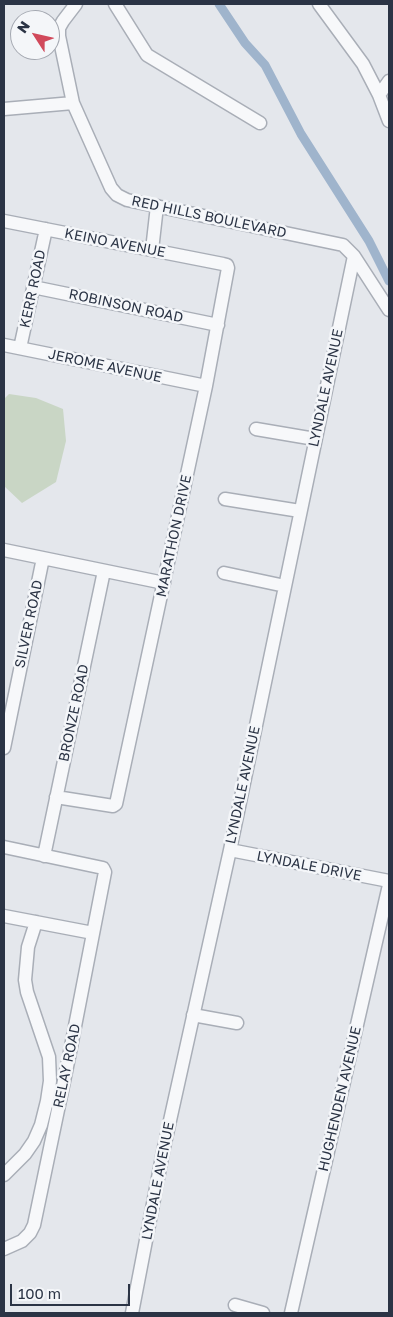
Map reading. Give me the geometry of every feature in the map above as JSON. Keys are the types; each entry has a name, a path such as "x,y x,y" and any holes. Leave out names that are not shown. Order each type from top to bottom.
{"street":[{"name":"RED HILLS BOULEVARD","path":"76,4 62,20 58,36 73,103 111,188 117,195 127,200 343,245 354,256"},
{"path":"115,4 147,55 260,123"},
{"path":"319,4 363,64 379,95 389,121"},
{"path":"379,95 389,81"},
{"path":"4,109 73,103"},
{"path":"152,250 157,206"},
{"name":"KEINO AVENUE","path":"4,221 227,265"},
{"name":"KERR ROAD","path":"20,348 46,229"},
{"path":"354,256 389,310"},
{"name":"LYNDALE AVENUE","path":"132,1313 163,1152 230,850 354,256"},
{"name":"MARATHON DRIVE","path":"56,797 115,806 206,386 227,265"},
{"name":"ROBINSON ROAD","path":"34,286 218,325"},
{"name":"JEROME AVENUE","path":"4,345 206,386"},
{"path":"256,429 315,439"},
{"path":"225,499 300,511"},
{"path":"4,550 164,583"},
{"name":"SILVER ROAD","path":"4,748 43,558"},
{"name":"BRONZE ROAD","path":"44,856 104,571"},
{"path":"224,573 285,586"},
{"path":"4,847 44,856"},
{"name":"LYNDALE DRIVE","path":"230,850 389,881"},
{"name":"RELAY ROAD","path":"4,1249 22,1241 32,1229 69,1057 105,872 102,868 44,856"},
{"name":"HUGHENDEN AVENUE","path":"291,1313 389,886"},
{"path":"4,916 93,933"},
{"path":"4,1175 34,1141 41,1125 50,1081 49,1057 27,992 25,980 28,947 36,922"},
{"path":"193,1014 237,1023"},
{"path":"49,1057 69,1057"},
{"path":"34,1141 51,1141"},
{"path":"235,1305 263,1313"}],"green space":[{"path":"9,394 36,398 63,409 66,441 56,482 22,503 4,486 4,399"}],"waterway":[{"path":"219,4 245,43 265,65 301,134 369,241 389,281"}]}
